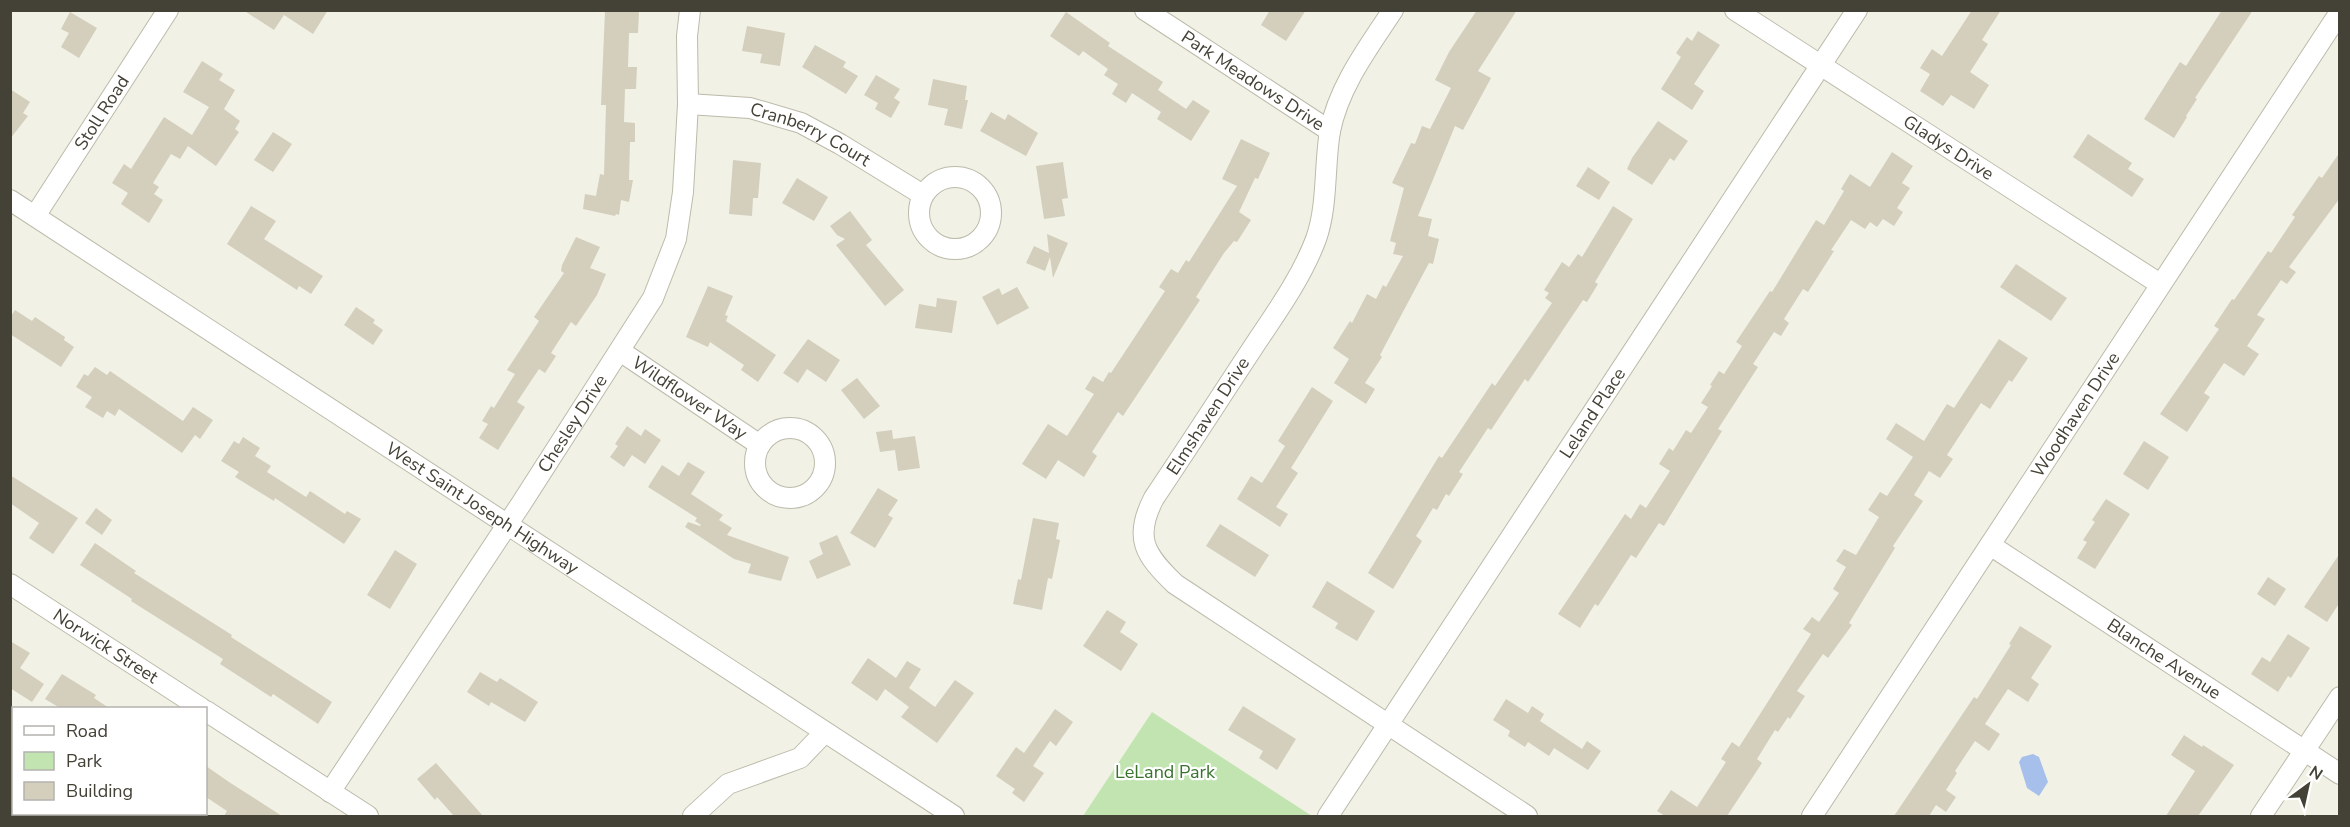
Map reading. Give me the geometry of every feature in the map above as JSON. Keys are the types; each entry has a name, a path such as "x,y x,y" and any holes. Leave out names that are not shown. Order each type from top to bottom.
{"street":[{"name":"Stoll Road","path":"34,216 168,10"},
{"name":"Chesley Drive","path":"330,792 507,525 653,298 676,239 683,192 688,104 687,36 690,10"},
{"name":"Park Meadows Drive","path":"1145,10 1330,131"},
{"name":"Elmshaven Drive","path":"1388,724 1175,584 1153,563 1144,542 1142,526 1154,498 1274,315 1310,253 1321,217 1330,131 1338,100 1393,10"},
{"name":"Gladys Drive","path":"1735,10 2160,284"},
{"name":"Leland Place","path":"1328,816 1857,10"},
{"name":"Woodhaven Drive","path":"1812,816 2340,12"},
{"name":"Cranberry Court","path":"688,104 750,108 801,123 923,195"},
{"name":"West Saint Joseph Highway","path":"10,200 954,816"},
{"name":"Wildflower Way","path":"620,351 760,445"},
{"name":"Blanche Avenue","path":"1990,545 2340,774"},
{"name":"Norwick Street","path":"10,584 199,707"},
{"path":"2261,816 2340,697"},
{"path":"207,712 368,816"},
{"path":"1388,724 1527,816"},
{"path":"693,816 728,784 800,758 824,733"}],"green space":[{"name":"LeLand Park","path":"1152,712 1312,816 1083,816"}],"water":[{"path":"2033,754 2039,757 2048,782 2039,796 2027,788 2019,762 2022,757"}],"building":[{"path":"243,10 328,10 313,34 284,15 274,30"},
{"path":"1270,10 1306,10 1286,41 1261,25"},
{"path":"1477,10 1517,10 1478,71 1491,78 1463,130 1455,126 1418,216 1432,219 1428,236 1439,239 1433,264 1429,263 1380,355 1382,357 1365,383 1375,389 1366,404 1334,383 1349,359 1333,348 1350,321 1352,323 1367,294 1376,299 1383,285 1386,287 1403,256 1393,254 1396,243 1390,241 1404,188 1392,183 1411,143 1415,144 1422,126 1430,129 1451,88 1435,80 1449,52"},
{"path":"1972,10 2001,10 1982,40 1988,44 1970,72 1989,85 1974,109 1951,95 1943,106 1920,91 1930,74 1920,68 1932,49 1942,56"},
{"path":"2222,10 2253,10 2195,98 2197,99 2174,138 2144,119 2180,62 2186,66"},
{"path":"605,11 639,12 638,33 629,33 628,67 637,67 636,89 625,89 624,122 635,123 635,142 630,142 629,180 633,180 629,202 621,200 619,215 615,216 583,209 585,194 596,196 600,174 604,175 606,105 601,105"},
{"path":"70,12 97,28 79,58 61,47 69,33 61,29"},
{"path":"1066,12 1110,43 1108,46 1163,82 1158,90 1186,109 1193,100 1210,111 1191,141 1157,119 1161,112 1132,93 1126,103 1112,94 1118,84 1104,75 1108,69 1083,51 1079,56 1050,36"},
{"path":"747,26 785,33 780,66 760,63 762,54 742,51"},
{"path":"1698,31 1720,45 1694,84 1704,91 1692,110 1661,89 1681,57 1676,53 1687,37 1692,41"},
{"path":"815,45 846,62 843,67 858,76 846,94 802,67"},
{"path":"202,61 223,74 219,80 235,90 224,109 240,121 235,129 239,132 216,166 188,146 180,159 171,154 153,183 159,187 154,194 163,200 149,223 121,204 128,193 112,183 124,164 131,169 164,117 192,135 209,107 183,92"},
{"path":"876,75 900,89 894,98 900,102 891,118 875,109 878,103 864,95"},
{"path":"933,79 967,86 965,100 968,100 962,129 944,125 948,109 928,105"},
{"path":"10,89 30,102 23,113 28,116 10,139"},
{"path":"991,112 1005,120 1008,114 1038,133 1026,156 980,131"},
{"path":"1658,121 1688,141 1674,161 1670,158 1652,185 1627,169"},
{"path":"273,132 292,144 273,172 254,160"},
{"path":"2088,134 2132,163 2128,169 2144,179 2132,197 2073,157"},
{"path":"1241,139 1270,153 1239,212 1251,220 1237,242 1234,241 1224,253 1196,297 1200,300 1123,416 1118,412 1092,452 1097,456 1084,477 1058,460 1046,479 1022,464 1048,424 1067,436 1094,394 1085,389 1093,376 1103,382 1109,372 1111,373 1165,291 1159,287 1171,269 1178,273 1186,260 1189,262 1237,186 1222,179"},
{"path":"1892,152 1913,166 1902,183 1910,188 1897,208 1903,212 1894,226 1883,219 1877,227 1870,222 1865,229 1851,220 1808,292 1803,289 1784,319 1789,323 1781,336 1774,332 1753,364 1758,367 1718,429 1722,431 1664,526 1659,523 1636,558 1631,555 1598,606 1595,604 1580,628 1558,614 1625,514 1631,519 1640,504 1646,508 1670,471 1659,464 1669,448 1673,451 1686,430 1691,433 1708,407 1701,403 1712,386 1710,385 1719,371 1724,374 1742,346 1736,342 1770,291 1772,292 1816,220 1824,225 1844,191 1841,189 1850,174 1870,187"},
{"path":"2340,152 2340,198 2289,267 2296,272 2287,284 2281,280 2257,315 2265,319 2247,346 2259,354 2244,376 2224,363 2204,393 2210,397 2187,432 2160,414 2219,329 2214,326 2232,299 2234,300 2268,251 2271,253 2295,217 2292,215 2319,176 2322,178"},
{"path":"733,160 761,163 758,198 753,198 752,216 729,214"},
{"path":"1063,162 1068,198 1062,199 1065,216 1044,219 1036,166"},
{"path":"1588,167 1610,182 1599,200 1576,186"},
{"path":"797,178 828,197 814,221 782,203"},
{"path":"251,206 276,221 264,239 323,276 311,294 299,286 297,290 227,244"},
{"path":"1613,206 1633,219 1595,282 1598,284 1587,302 1583,300 1528,382 1525,379 1491,430 1488,428 1459,472 1463,474 1449,496 1446,494 1437,510 1433,508 1416,536 1422,541 1393,589 1368,573 1439,456 1442,458 1492,383 1495,386 1552,303 1545,298 1549,293 1544,290 1562,262 1569,267 1578,254 1582,257"},
{"path":"850,211 872,240 866,245 904,290 885,306 836,245 845,239 837,235 830,226"},
{"path":"1047,234 1068,243 1053,278 1050,257 1045,271 1026,263 1034,246 1049,253"},
{"path":"576,237 600,247 590,268 606,274 597,295 576,326 571,322 551,353 556,356 545,373 539,369 517,402 525,407 498,450 479,438 488,424 482,421 491,406 494,408 515,374 507,370 539,321 534,317 564,273 561,271 562,265"},
{"path":"2016,264 2067,298 2051,321 2000,287"},
{"path":"708,286 733,296 725,315 728,316 726,321 776,355 758,382 741,370 744,365 710,342 708,347 686,337"},
{"path":"1017,287 1029,308 997,325 982,297 999,288 1002,295"},
{"path":"937,298 957,301 952,333 915,328 919,304 936,307"},
{"path":"356,307 375,320 373,323 383,330 373,345 344,325"},
{"path":"15,310 32,321 35,317 65,337 64,340 74,347 61,367 10,334 10,318"},
{"path":"808,339 840,360 826,382 807,369 798,383 783,373"},
{"path":"1999,339 2028,358 2012,382 2009,380 1990,409 1981,403 1947,455 1953,459 1940,478 1929,471 1914,495 1923,501 1893,546 1895,548 1849,623 1852,625 1828,658 1823,654 1797,691 1805,696 1790,719 1788,717 1778,732 1775,730 1757,759 1762,763 1727,816 1665,816 1657,811 1671,790 1697,807 1726,762 1721,759 1732,742 1739,747 1811,634 1803,629 1812,617 1819,622 1839,593 1833,589 1846,567 1836,561 1844,549 1856,555 1879,517 1868,510 1880,492 1887,496 1913,457 1886,439 1896,423 1924,441 1947,404 1954,408"},
{"path":"95,367 107,375 110,371 183,421 193,407 213,420 200,439 195,435 182,453 119,409 115,416 107,411 103,418 85,407 92,397 76,387 84,374 88,376"},
{"path":"857,378 880,406 864,419 841,390"},
{"path":"1312,387 1333,401 1291,468 1298,473 1276,507 1288,514 1280,527 1237,499 1251,476 1262,483 1285,446 1278,441"},
{"path":"627,426 641,436 645,429 661,440 645,464 632,455 624,467 610,457 618,446 615,444"},
{"path":"892,430 893,439 915,436 920,468 898,471 895,450 880,452 876,432"},
{"path":"243,437 260,448 255,456 271,466 267,472 306,497 310,491 345,514 347,511 361,519 344,544 275,498 274,501 235,477 239,472 221,461 234,441 239,444"},
{"path":"2144,441 2169,457 2148,490 2123,474"},
{"path":"688,462 705,472 691,494 723,515 719,520 732,528 727,535 789,557 781,581 748,573 751,564 734,559 685,527 688,522 701,525 695,521 697,518 648,487 662,465 679,476"},
{"path":"10,475 78,518 53,554 29,538 39,523 10,503"},
{"path":"878,488 898,500 888,515 893,518 875,548 850,533"},
{"path":"2106,499 2130,514 2095,569 2077,558 2087,542 2083,540 2095,522 2092,520"},
{"path":"96,508 112,520 102,535 85,523"},
{"path":"1033,518 1059,523 1056,539 1060,540 1052,579 1048,578 1042,610 1013,604 1018,579 1021,580"},
{"path":"1220,524 1269,555 1255,577 1206,546"},
{"path":"837,535 851,565 817,579 809,561 823,554 819,543"},
{"path":"95,543 136,571 134,573 332,702 318,724 273,694 271,697 220,664 223,659 131,601 132,599 80,565"},
{"path":"395,550 417,564 390,609 367,595"},
{"path":"2340,553 2340,602 2327,622 2304,607"},
{"path":"2268,577 2286,589 2275,606 2257,594"},
{"path":"1327,581 1375,611 1357,641 1335,628 1338,623 1312,607"},
{"path":"1107,610 1126,622 1120,632 1138,644 1121,671 1083,646"},
{"path":"2020,626 2052,646 2031,678 2039,684 2028,702 2008,689 1985,724 2000,734 1989,751 1975,741 1955,771 1957,773 1946,790 1956,797 1946,812 1936,805 1929,816 1894,816 1974,697 1977,699 2011,645 2009,644"},
{"path":"2288,634 2310,648 2291,678 2288,676 2278,692 2251,674 2262,657 2270,662"},
{"path":"10,641 30,653 20,668 44,684 32,702 10,688"},
{"path":"868,658 896,678 907,661 921,669 909,688 935,707 955,680 974,693 937,743 901,717 909,707 885,689 877,701 851,683"},
{"path":"480,672 497,682 500,678 538,702 525,722 491,702 489,706 467,692"},
{"path":"62,674 96,695 94,698 108,707 58,707 45,699"},
{"path":"1506,699 1528,713 1532,706 1544,714 1540,721 1582,749 1587,741 1601,751 1588,770 1554,748 1549,756 1528,742 1525,747 1508,736 1510,731 1493,720"},
{"path":"1243,706 1296,739 1277,770 1259,758 1263,751 1228,730"},
{"path":"1055,709 1073,722 1056,746 1050,741 1033,766 1044,773 1024,802 1012,793 1015,789 996,776 1016,747 1024,753"},
{"path":"2184,735 2234,765 2198,816 2166,816 2195,771 2171,755"},
{"path":"436,763 483,816 454,816 437,797 435,800 417,779"},
{"path":"207,767 282,816 224,816 227,811 207,798"}]}
